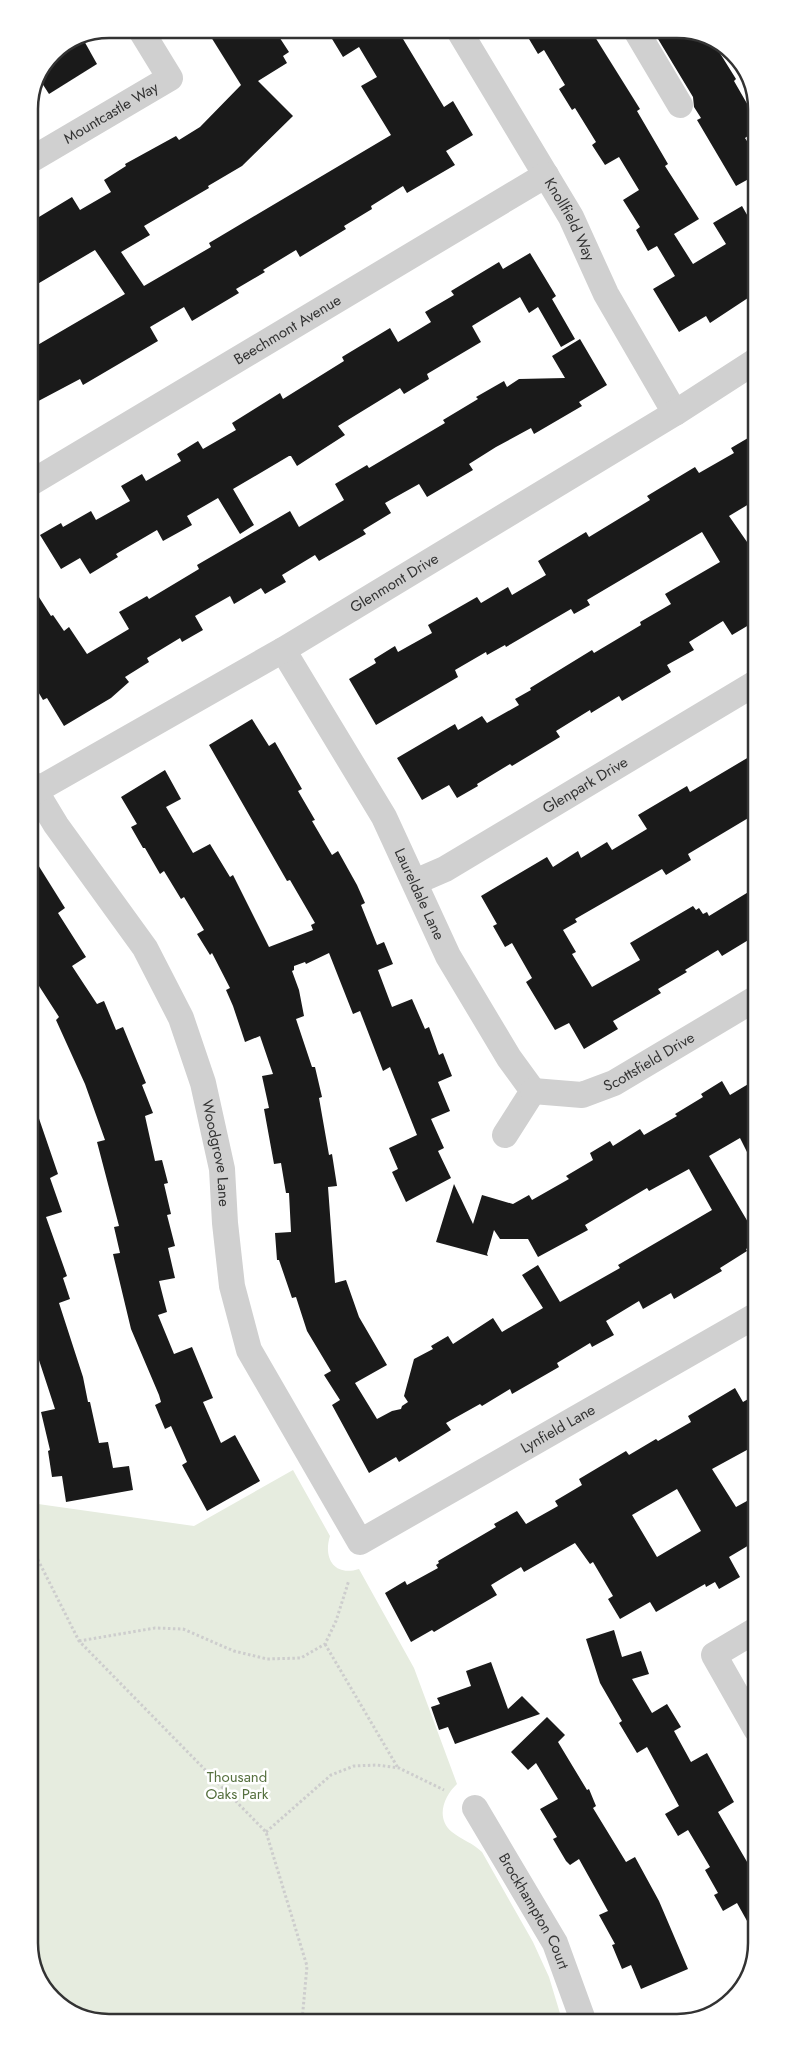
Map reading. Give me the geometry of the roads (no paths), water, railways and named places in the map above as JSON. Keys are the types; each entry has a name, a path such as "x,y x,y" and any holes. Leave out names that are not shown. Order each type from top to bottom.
{"street":[{"name":"Mountcastle Way","path":"38,156 170,78 146,38"},
{"name":"Knollfield Way","path":"463,38 571,217 606,294 675,413"},
{"path":"640,38 680,105"},
{"name":"Beechmont Avenue","path":"38,479 546,175"},
{"name":"Glenmont Drive","path":"38,786 283,650 675,413 748,366"},
{"name":"Laureldale Lane","path":"283,650 384,817 448,956 509,1058 533,1091"},
{"name":"Glenpark Drive","path":"415,882 446,868 748,688"},
{"name":"Woodgrove Lane","path":"38,798 145,948 181,1018 203,1083 222,1169 225,1223 232,1286 249,1350 360,1542"},
{"name":"Scottsfield Drive","path":"533,1091 582,1095 614,1083 748,1003"},
{"path":"505,1136 533,1091"},
{"name":"Lynfield Lane","path":"360,1542 748,1320"},
{"path":"748,1635 714,1655 748,1715"},
{"name":"Brockhampton Court","path":"475,1808 555,1943 581,2014"}],"park label":[{"name":"Thousand Oaks Park","path":"237,1786"}]}
